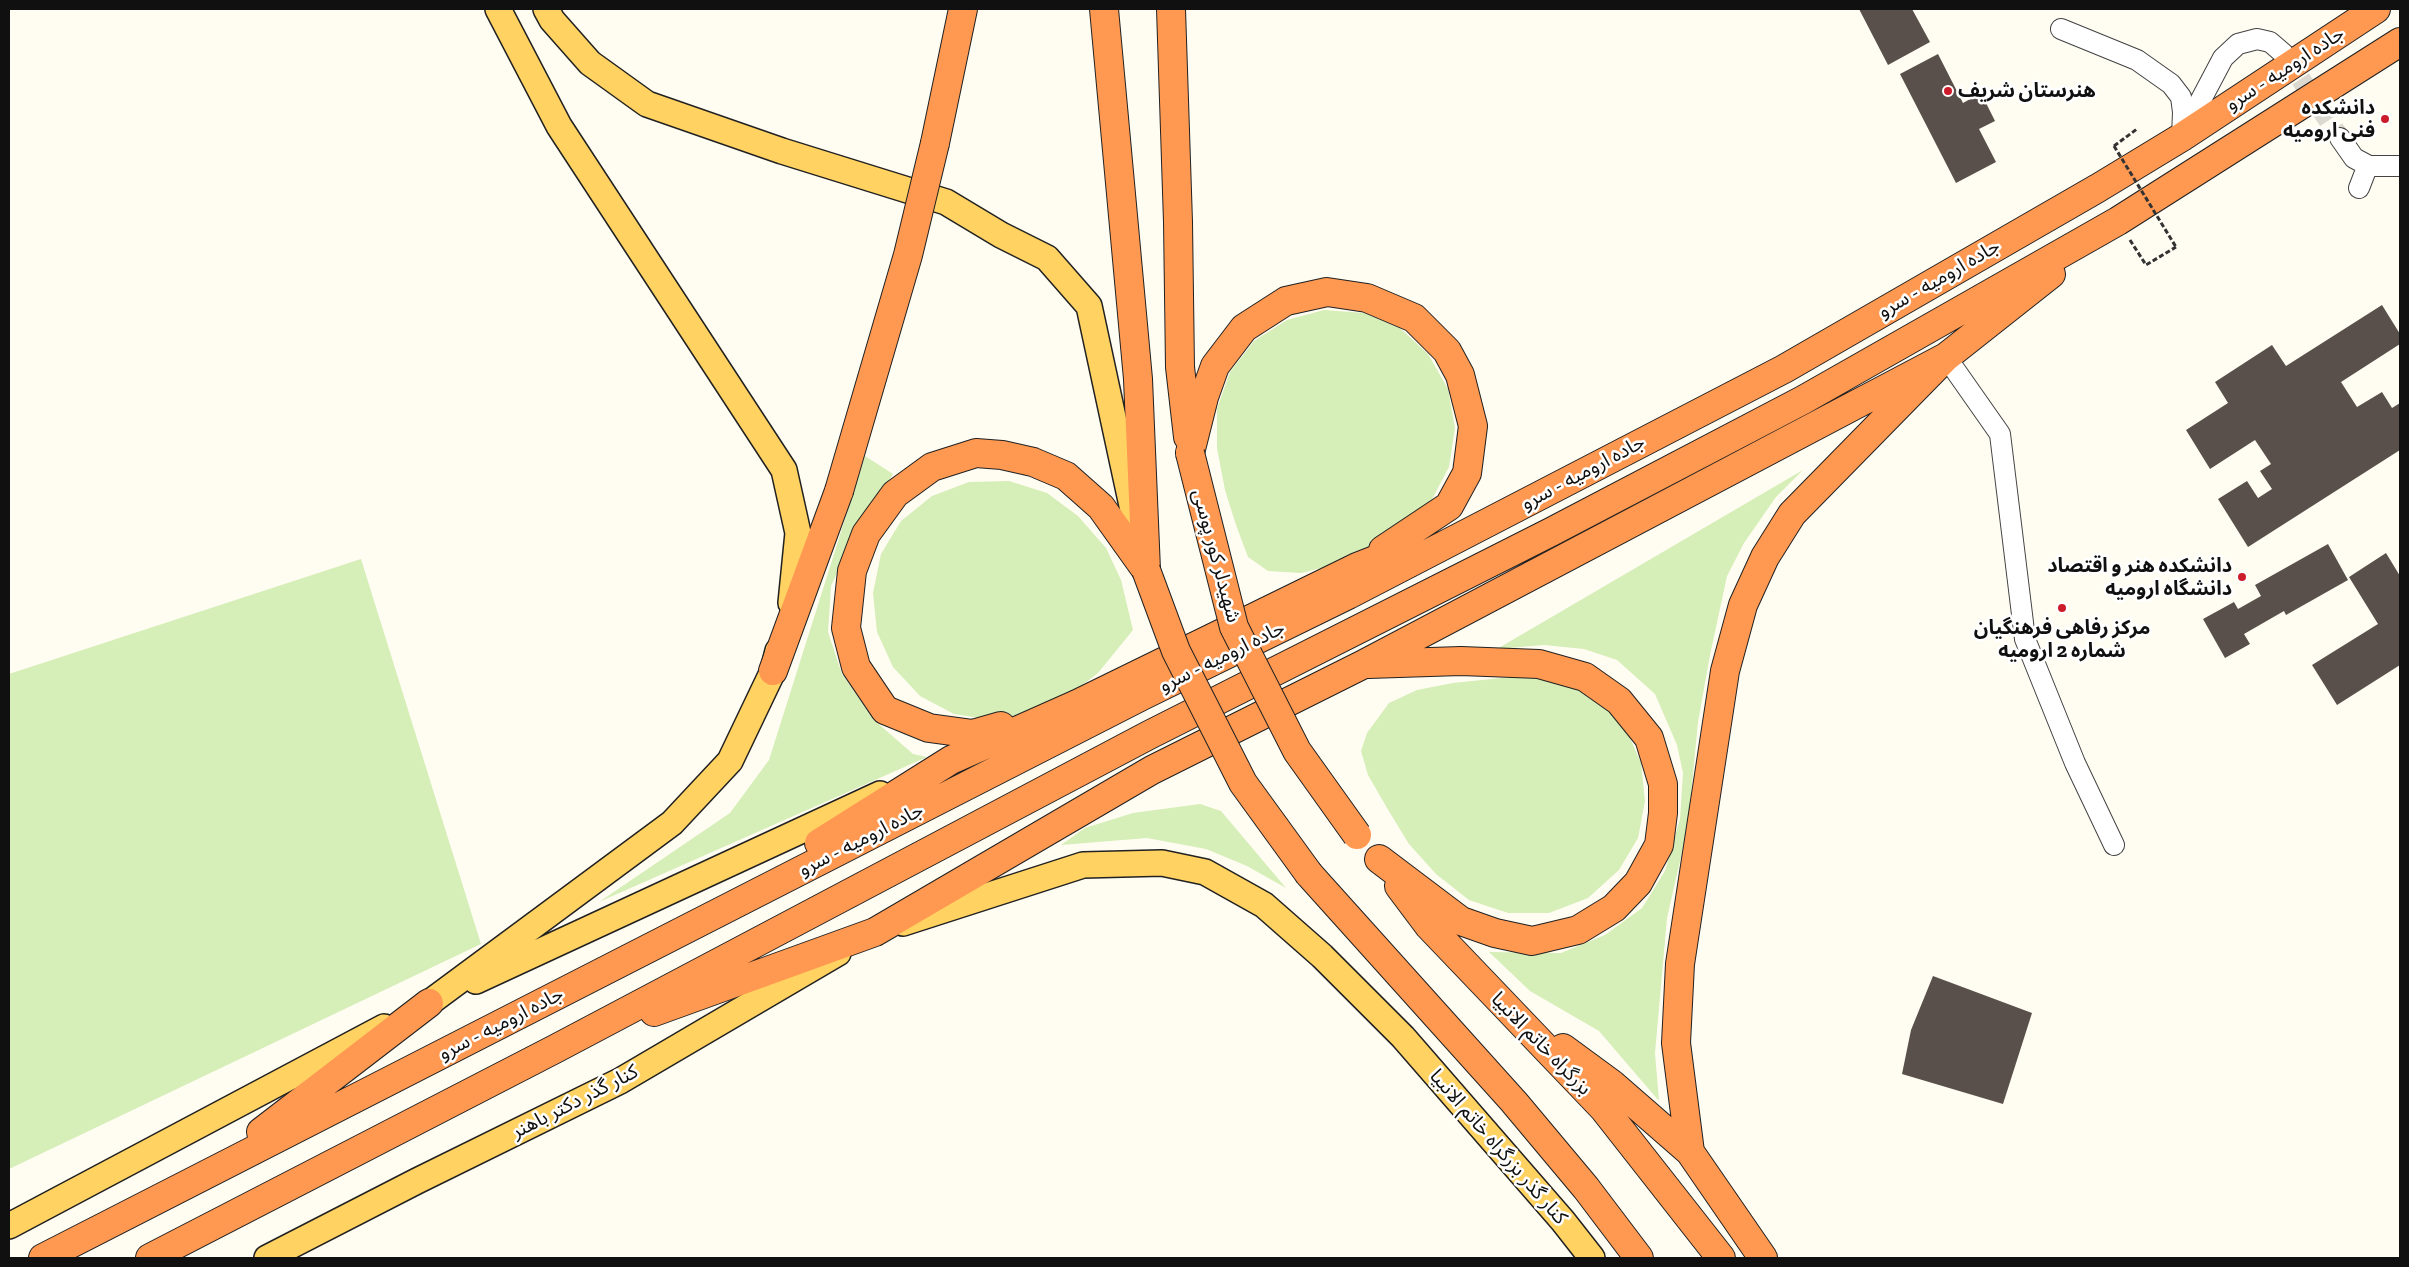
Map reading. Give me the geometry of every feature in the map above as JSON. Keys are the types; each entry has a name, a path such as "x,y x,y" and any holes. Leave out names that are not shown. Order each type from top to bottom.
{"highway":[{"path":"773,671 839,491 905,264 935,144 963,9"},
{"path":"1104,9 1138,379 1146,570"},
{"name":"شهیدلر کور پوسی","path":"1171,9 1180,367 1190,454 1234,627 1297,751 1357,835"},
{"name":"جاده ارومیه - سرو","path":"43,1258 1142,696 1348,595 1784,369 2098,188 2182,137 2376,9"},
{"name":"جاده ارومیه - سرو","path":"150,1258 555,1049 1149,735 1551,532 1785,409 2118,221 2400,42"},
{"path":"1690,1152 1676,1044 1680,964 1699,854 1725,671 1743,605 1765,557 1792,514 1946,357 2118,221"},
{"path":"1190,454 1204,397 1215,366 1244,328 1286,301 1328,292 1367,298 1414,318 1448,351 1460,375 1473,426 1467,473 1449,506 1357,567"},
{"path":"555,1049 875,932 1152,770 1362,664 1946,357"},
{"path":"1077,704 973,734 929,728 886,710 856,667 846,628 852,571 866,534 895,494 932,467 976,453 1002,455 1033,462 1066,476 1101,508 1146,570 1176,650 1243,782 1309,874 1514,1102 1586,1188 1639,1258"},
{"path":"664,941 951,760 1077,704 1357,567 1535,498"},
{"path":"1362,664 1460,661 1539,664 1585,677 1619,701 1649,738 1663,784 1664,813 1658,845 1638,883 1614,908 1578,930 1532,940 1495,933 1461,921 1379,859"},
{"name":"بزرگراه خاتم الانبیا","path":"1357,835 1379,859 1429,926 1504,1007 1604,1109 1721,1258"},
{"path":"206,1174 429,1003"},
{"path":"1504,1007 1612,1084 1690,1152 1763,1258"}],"main road":[{"path":"429,1003 672,823 730,761 773,671 794,593 798,533 784,470 559,126 498,9"},
{"path":"546,9 552,20 590,63 647,104 782,151 946,202 1001,235 1048,258 1089,306 1146,570"},
{"path":"9,1226 429,1003 951,760"},
{"name":"کنار گذر دکتر باهنر","path":"267,1258 417,1181 620,1081 875,932 1083,864 1162,863 1205,872 1264,905 1322,956 1403,1037"},
{"name":"کنار گذر بزرگراه خاتم الانبیا","path":"1403,1037 1563,1221 1592,1258"}],"lane":[{"path":"2061,29 2137,60 2171,84 2181,97 2183,112 2182,137"},
{"path":"2182,137 2223,58 2238,44 2257,39 2270,42 2284,54"},
{"path":"2340,138 2354,158 2370,166 2400,166"},
{"path":"2359,188 2366,170 2370,166"},
{"path":"1946,357 2000,434 2025,639 2075,762 2114,845"}],"path":[{"path":"2118,221 2146,265 2176,247 2114,146 2137,129"}],"green space":[{"path":"1324,310 1364,313 1400,328 1428,354 1448,389 1455,428 1449,467 1430,503 1366,551 1334,565 1301,573 1268,571 1248,557 1236,525 1225,490 1217,448 1217,409 1230,372 1254,341 1287,320"},
{"path":"865,456 893,474 857,529 831,586 828,632 842,674 874,720 913,754 927,757 599,902 730,813 769,760"},
{"path":"1803,470 1776,497 1744,543 1727,576 1698,722 1688,826 1667,918 1655,1053 1659,1101 1599,1031 1530,991 1489,952 1561,953 1605,935 1642,908 1665,871 1680,819 1683,773 1677,745 1655,694 1617,660 1584,649 1544,645 1497,649"},
{"path":"1009,481 1047,493 1078,516 1106,548 1121,580 1133,630 1098,673 1072,693 1032,713 993,720 954,714 920,696 893,667 877,632 873,593 881,554 901,521 932,496 969,482"},
{"path":"361,559 481,944 9,1169 9,674"},
{"path":"1531,675 1568,682 1601,701 1626,729 1641,763 1645,801 1638,838 1619,870 1588,898 1549,913 1508,913 1469,900 1436,874 1409,844 1387,808 1368,775 1361,751 1367,733 1389,703 1417,690 1453,683"},
{"path":"1200,804 1221,811 1286,888 1247,866 1206,849 1147,838 1061,845 1085,828 1133,813"}],"building":[{"path":"1859,9 1912,9 1930,42 1888,65"},
{"path":"1938,54 1963,103 1981,93 1995,121 1979,129 1996,162 1956,183 1900,74"},
{"path":"2382,305 2400,334 2400,344 2341,382 2357,407 2382,392 2392,408 2400,403 2400,450 2248,547 2218,499 2247,481 2258,498 2272,489 2260,471 2271,464 2255,440 2210,469 2186,430 2228,403 2215,382 2272,345 2286,366"},
{"path":"2328,544 2348,580 2286,615 2284,611 2244,634 2250,644 2225,658 2203,619 2234,602 2238,609 2261,596 2255,585"},
{"path":"2386,553 2400,576 2400,665 2337,705 2312,665 2378,624 2349,577"},
{"path":"1933,976 2032,1013 2003,1104 1902,1074 1911,1030"}],"tunnel":[{"path":"2284,54 2340,138"}],"place":[{"name":"هنرستان شریف","path":"1948,91"},
{"name":"دانشکده فنی ارومیه","path":"2385,119"},
{"name":"دانشکده هنر و اقتصاد دانشگاه ارومیه","path":"2242,577"},
{"name":"مرکز رفاهی فرهنگیان شماره 2 ارومیه","path":"2062,608"}]}
